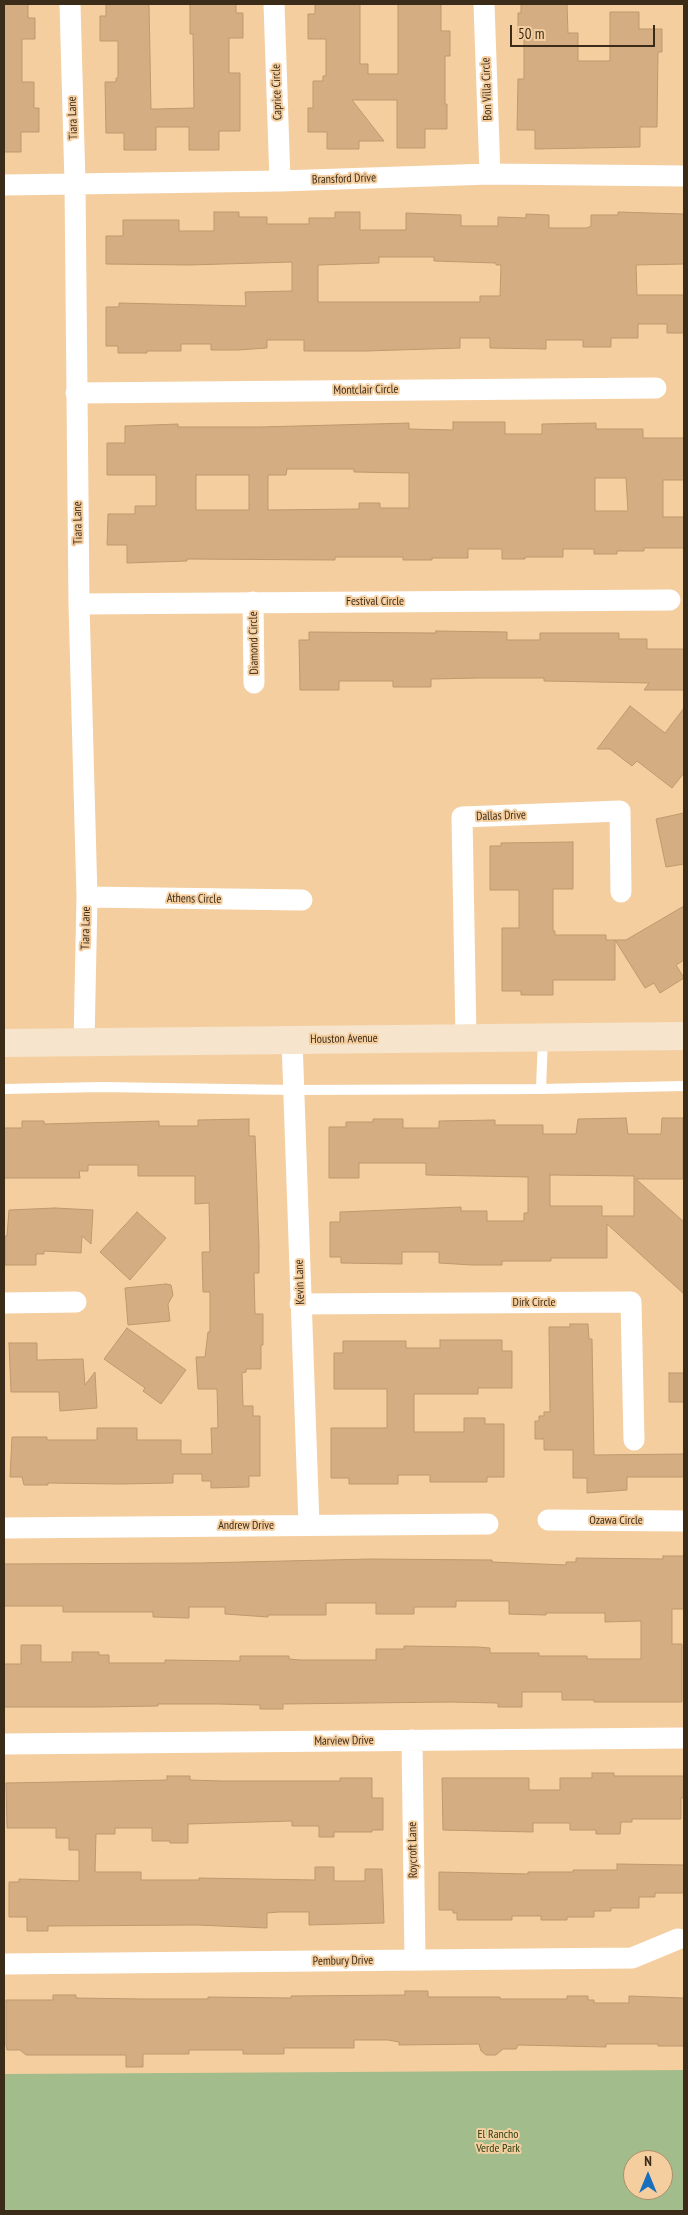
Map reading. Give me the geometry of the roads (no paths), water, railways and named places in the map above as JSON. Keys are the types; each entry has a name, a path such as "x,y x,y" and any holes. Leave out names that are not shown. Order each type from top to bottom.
{"street":[{"name":"Tiara Lane","path":"70,4 75,183 79,604 87,897 84,1042"},
{"name":"Caprice Circle","path":"274,4 280,181"},
{"name":"Bon Villa Circle","path":"484,4 490,174"},
{"name":"Bransford Drive","path":"4,185 280,181 490,174 684,176"},
{"name":"Montclair Circle","path":"76,393 656,388"},
{"name":"Festival Circle","path":"79,604 670,600"},
{"name":"Diamond Circle","path":"253,602 254,683"},
{"name":"Dallas Drive","path":"466,1038 462,817 620,811 621,892"},
{"name":"Athens Circle","path":"87,897 302,900"},
{"name":"Houston Avenue","path":"4,1042 684,1036"},
{"name":"Kevin Lane","path":"292,1040 309,1525"},
{"path":"4,1303 76,1302"},
{"name":"Dirk Circle","path":"300,1304 631,1302 634,1440"},
{"name":"Ozawa Circle","path":"548,1520 684,1521"},
{"name":"Andrew Drive","path":"4,1528 488,1524"},
{"name":"Marview Drive","path":"4,1744 684,1738"},
{"name":"Roycroft Lane","path":"412,1740 415,1960"},
{"name":"Pembury Drive","path":"4,1964 632,1958 678,1939"}],"lane":[{"path":"541,1089 543,1037"},
{"path":"4,1089 102,1087 293,1090 541,1089 684,1086"}],"park label":[{"name":"El Rancho Verde Park","path":"498,2142"}]}
